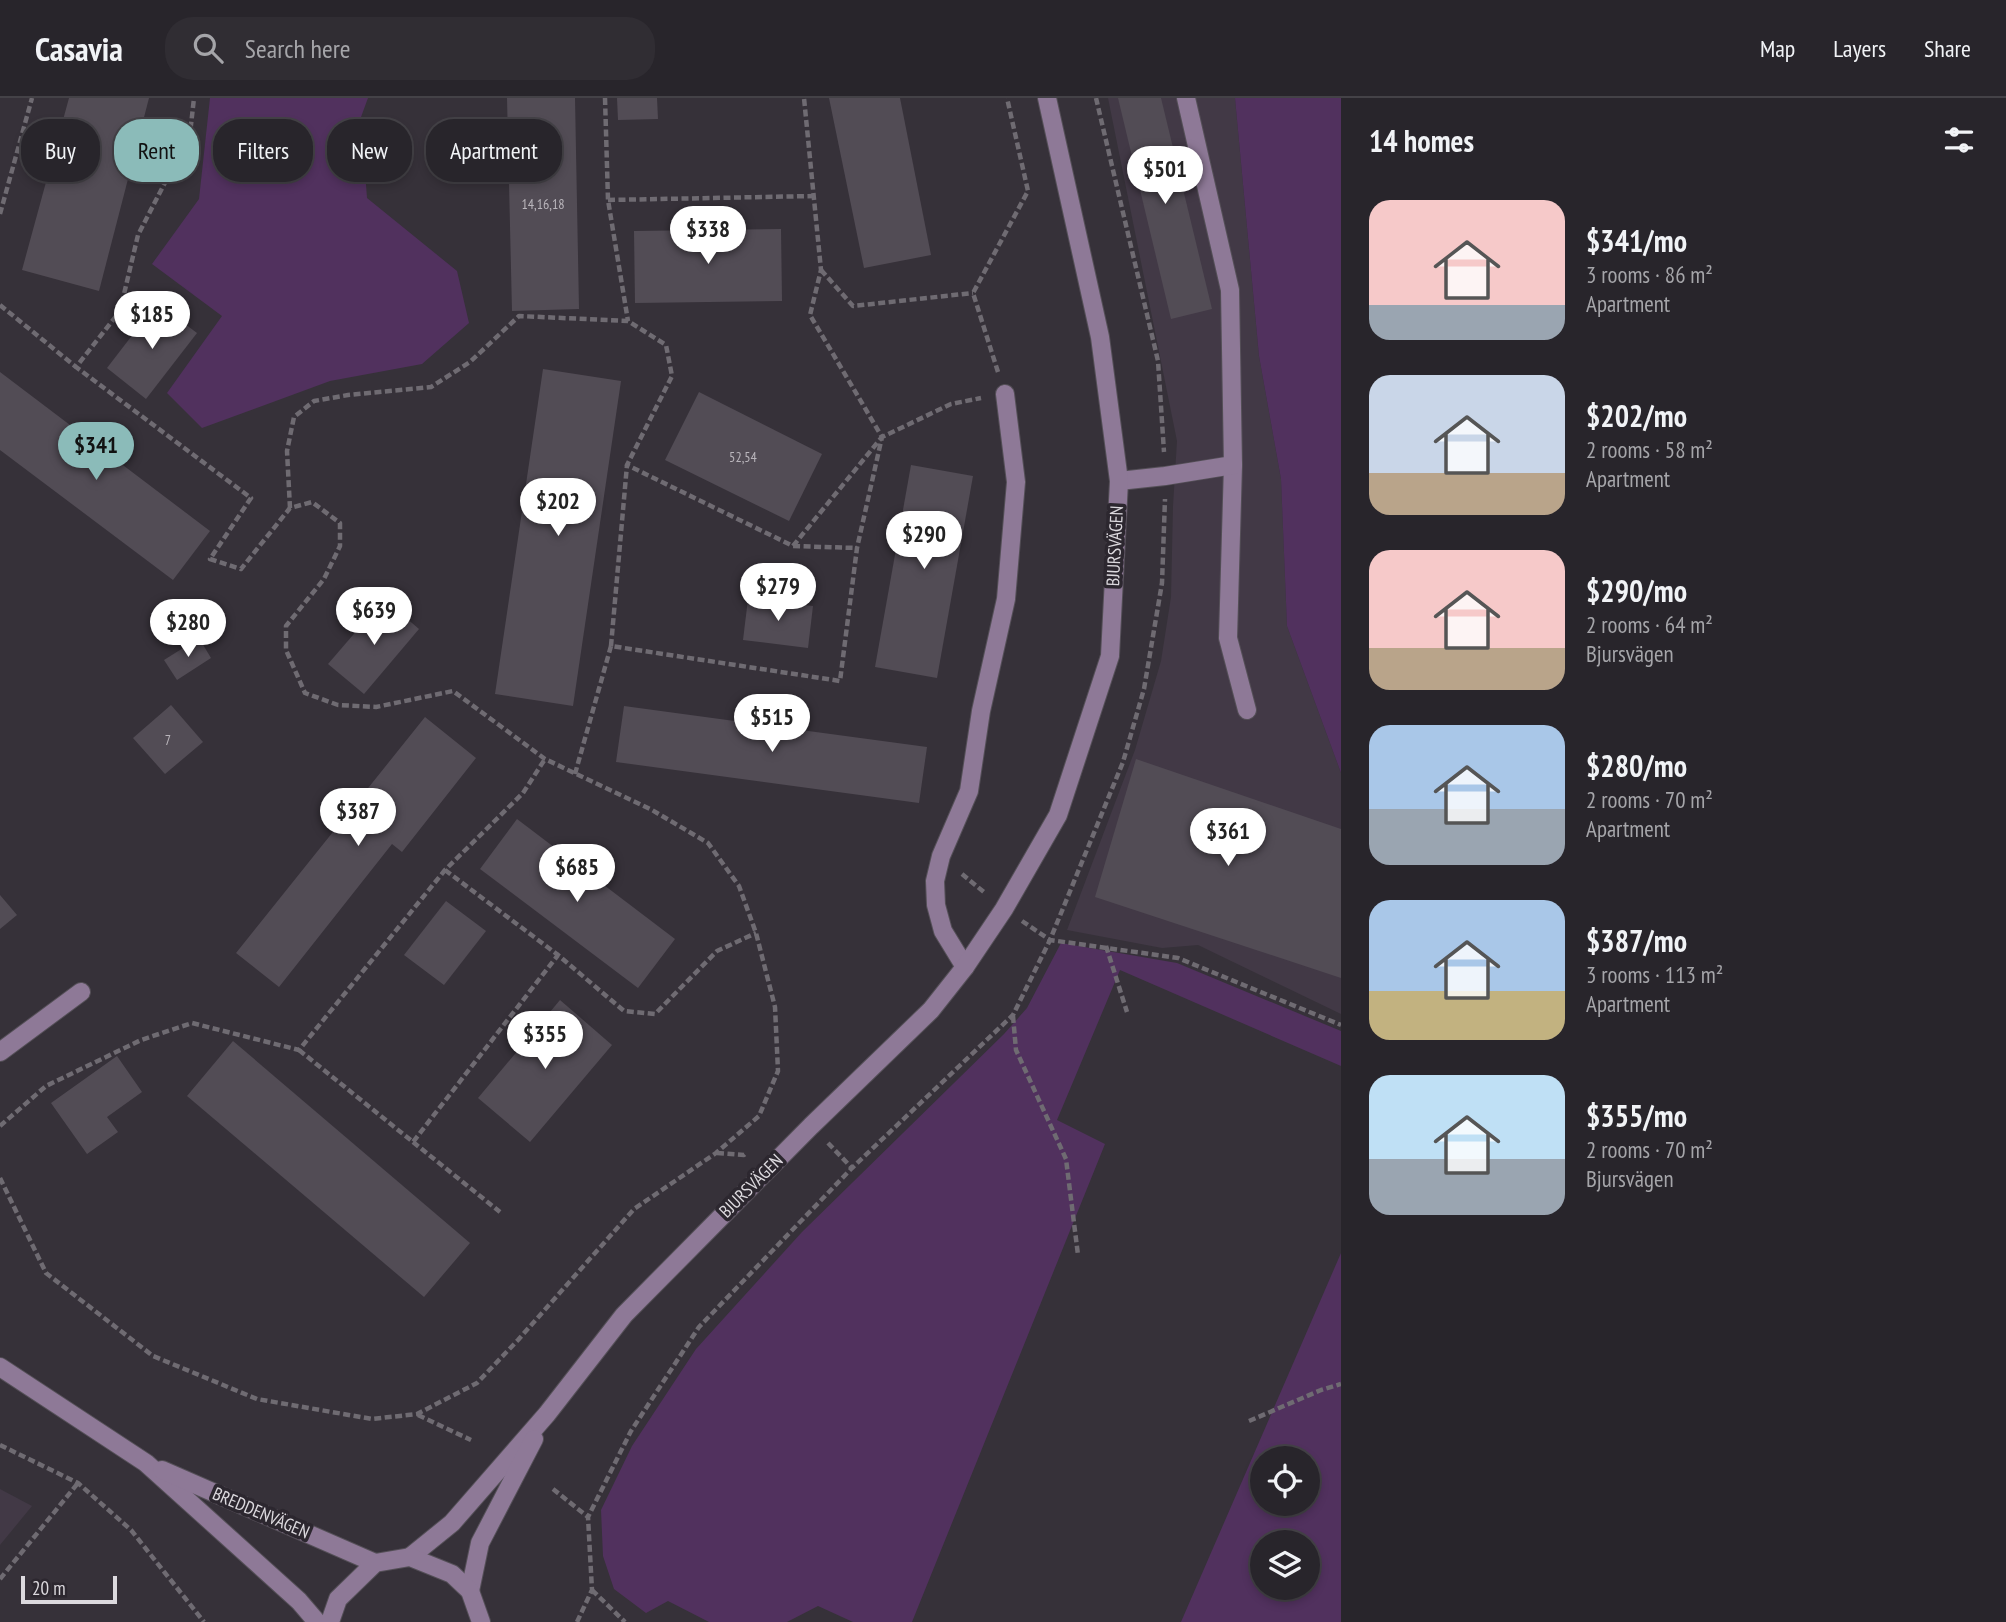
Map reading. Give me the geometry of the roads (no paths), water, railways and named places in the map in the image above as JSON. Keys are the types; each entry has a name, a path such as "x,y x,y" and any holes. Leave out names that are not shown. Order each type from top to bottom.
{"street":[{"name":"BJURSVÄGEN","path":"410,1557 452,1522 547,1414 624,1315 801,1136 931,1010 965,967 1004,909 1058,815 1110,656 1119,481 1100,337 1047,98"},
{"path":"1186,98 1230,290 1233,465 1228,638 1247,710"},
{"path":"965,967 943,931 936,905 935,881 941,856 970,791 981,711 1006,599 1016,482 1005,394"},
{"path":"1119,481 1233,465"},
{"path":"0,1052 81,992"},
{"name":"BREDDENVÄGEN","path":"0,1367 146,1463 299,1601 317,1622"},
{"name":"BJURSVÄGEN","path":"470,1591 480,1543 547,1414"},
{"name":"BREDDENVÄGEN","path":"146,1463 375,1563"},
{"path":"330,1622 338,1599 375,1563 410,1557 452,1574 470,1591 481,1622"}]}
